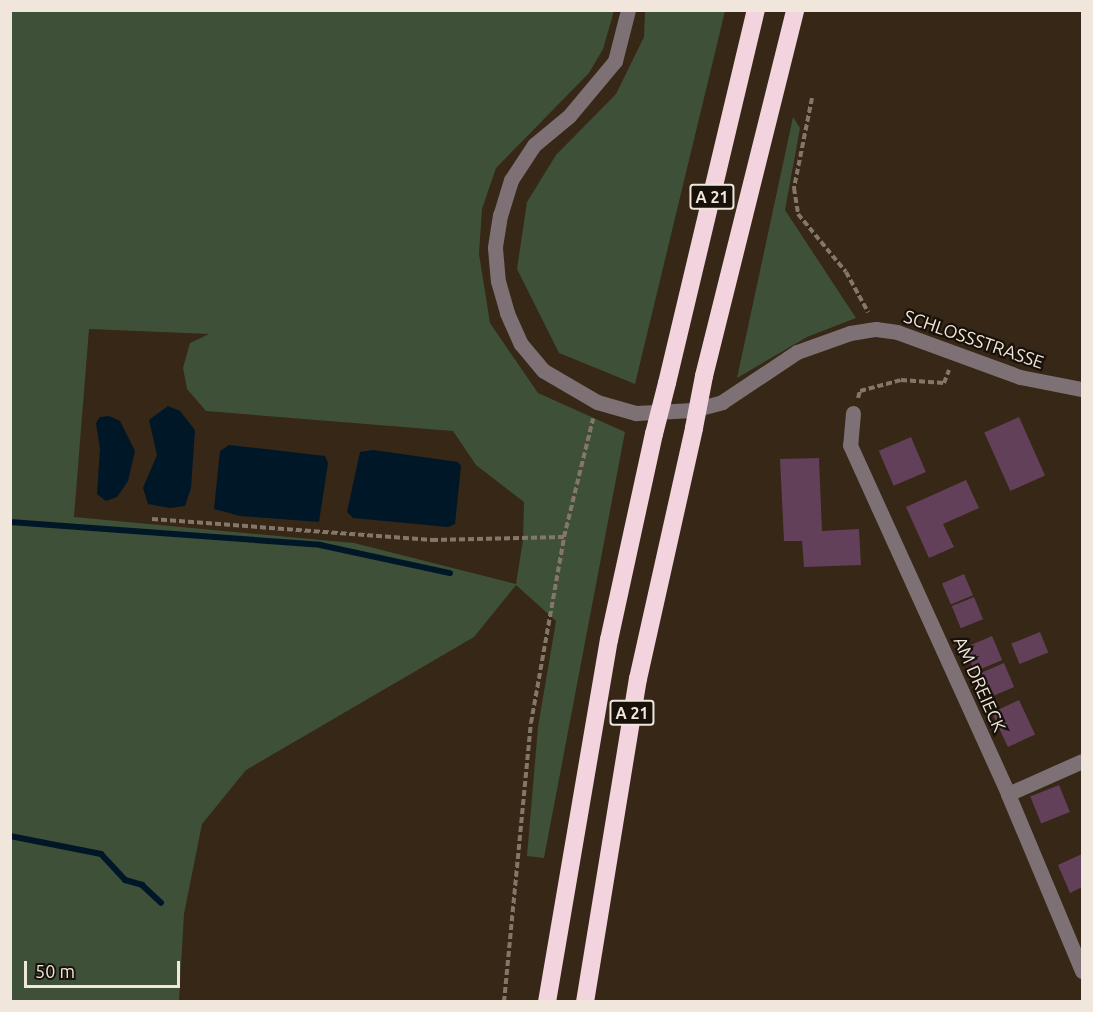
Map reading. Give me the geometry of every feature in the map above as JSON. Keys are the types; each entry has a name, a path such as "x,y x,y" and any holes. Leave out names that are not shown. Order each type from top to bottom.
{"highway":[{"name":"A 21","path":"547,1002 600,684 654,434 756,10"},
{"name":"A 21","path":"585,1002 638,679 704,376 795,10"}],"street":[{"name":"SCHLOSSSTRASSE","path":"628,10 615,61 569,116 534,145 511,180 500,215 495,248 498,281 521,344 544,371 597,402 636,413 693,410 722,402 796,352 850,333 876,329 897,332 1020,377 1083,389"},
{"name":"AM DREIECK","path":"853,413 850,445 1008,794 1083,971"},
{"path":"1008,794 1083,761"}],"path":[{"path":"812,98 794,188 798,214 846,272 876,329"},
{"path":"853,413 860,391 901,380 944,382 956,352"},
{"path":"504,1002 531,723 564,537 597,402"},
{"path":"152,519 432,540 564,537"}],"green space":[{"path":"10,11 614,11 603,49 589,73 496,168 482,209 479,254 490,323 538,393 625,432 544,858 527,856 538,727 556,621 516,585 474,637 246,770 202,824 184,914 179,1001 11,1001","holes":["89,329 209,334 190,343 183,368 187,389 206,411 453,431 476,465 524,502 523,540 516,584 354,543 74,517"]},
{"path":"645,11 725,11 635,384 559,353 517,269 527,202 556,155 616,94 644,37"},
{"path":"793,117 800,128 785,210 856,318 807,337 737,378"}],"water":[{"path":"168,406 180,411 195,430 191,488 185,506 170,508 148,504 143,488 157,455 149,420"},
{"path":"109,416 120,421 135,451 128,481 117,497 106,501 97,494 100,449 96,423 100,417"},
{"path":"229,445 325,456 328,463 319,522 240,516 214,509 220,451"},
{"path":"373,450 458,462 461,466 455,524 448,527 353,518 347,512 360,452"}],"building":[{"path":"1019,417 1045,475 1010,491 984,432"},
{"path":"911,437 926,472 894,486 879,451"},
{"path":"819,458 822,531 859,529 861,565 804,567 802,541 784,541 780,459"},
{"path":"966,480 979,508 943,524 954,547 929,558 906,507"},
{"path":"964,574 973,595 951,605 942,583"},
{"path":"974,597 983,619 961,628 952,606"},
{"path":"1040,632 1048,652 1019,664 1011,644"},
{"path":"992,636 1002,660 975,672 964,648"},
{"path":"1004,663 1014,687 987,699 976,675"},
{"path":"1019,700 1035,734 1008,747 992,713"},
{"path":"1059,785 1070,812 1041,824 1030,797"},
{"path":"1082,854 1082,887 1070,893 1058,865"}],"waterway":[{"path":"10,522 320,545 450,573"},
{"path":"10,836 101,854 125,880 142,885 161,903"}]}
